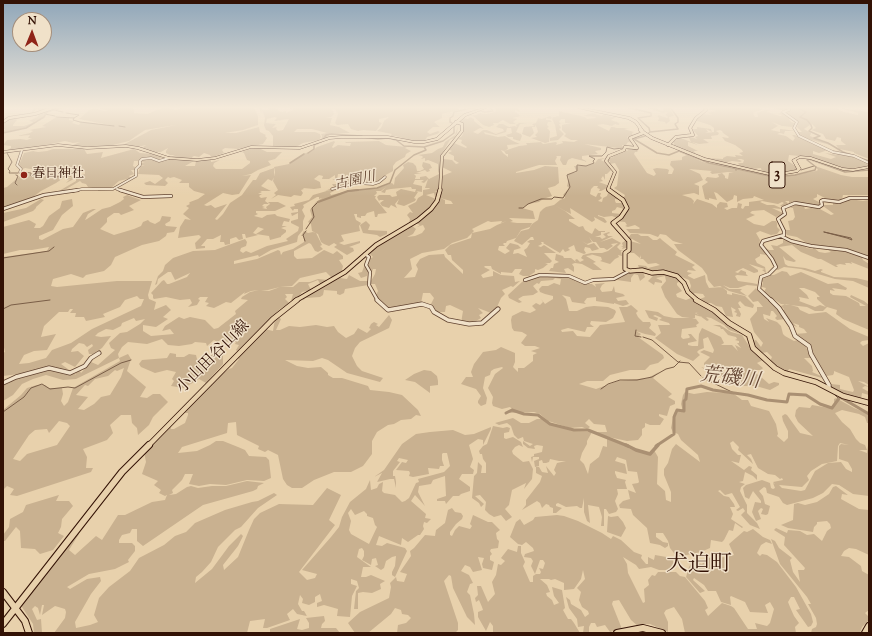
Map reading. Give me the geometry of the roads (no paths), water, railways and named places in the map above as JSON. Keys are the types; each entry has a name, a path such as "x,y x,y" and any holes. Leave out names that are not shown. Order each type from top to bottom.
{"highway":[{"path":"3,152 56,145 90,148 126,146 138,148 169,158 188,160 208,159 246,148 298,148 341,137 388,137 416,142 426,142 439,137"},
{"name":"3","path":"651,137 706,160 771,174 797,171 799,169 794,160 800,157 810,158 843,169 853,170 869,167"}],"main road":[{"name":"小山田谷山線","path":"3,624 103,495 152,441 280,312 301,297 340,275 380,242 424,215 434,206 440,193 442,157 456,137"},
{"path":"634,137 630,138 637,148 625,147 624,150 609,156 606,161 615,172 608,189 623,200 627,208 621,217 613,223 629,240 629,249 624,253 626,258 624,267 629,271 642,270 652,273 666,273 677,276 684,283 688,292 694,299 714,310 729,323 749,335 754,349 775,368 784,373 816,382 843,396 869,403"},
{"path":"668,145 676,137 679,137"},
{"path":"3,592 25,621 29,633"},
{"path":"865,633 869,626"},
{"path":"617,633 643,628 662,633"}],"street":[{"path":"800,137 832,152 854,156 869,163"},
{"path":"20,172 21,169 17,165 22,150"},
{"path":"3,209 44,195 82,189 108,190 116,188 137,174 136,169 141,164 140,161 142,159 152,158 159,161 169,158"},
{"path":"332,189 357,183 375,184 385,177"},
{"path":"116,188 143,197 157,195 171,196"},
{"path":"829,388 829,384 811,354 809,346 795,336 791,326 779,308 759,288 761,277 769,274 776,267 771,258 761,247 761,243 764,240 777,238 784,232 778,219 785,214 783,208 790,204 795,203 820,207 822,206 821,202 823,200 839,202 850,198 869,198"},
{"path":"781,236 791,241"},
{"path":"777,238 820,248 846,250 869,258"},
{"path":"365,254 369,257 366,265 370,272 369,285 377,300 388,310 422,304 431,307 434,312 452,322 473,324 484,322 498,309"},
{"path":"525,280 538,275 569,276 585,283 593,280 614,278 629,271"},
{"path":"3,383 16,377 49,368 70,373 76,372 85,366 91,358 99,353"}],"waterway":[{"path":"362,137 378,139 388,138 396,140 404,146 424,147"},
{"path":"424,147 443,141 449,137"},
{"path":"643,137 634,139 657,153 669,155 679,151 709,163 774,177 795,175 815,170 816,167 807,160 809,159 845,172 869,170"},
{"path":"818,137 814,138 828,143 843,152 869,161"},
{"path":"308,153 314,149 314,145 323,141"},
{"name":"古園川","path":"348,191 377,188 390,183 395,170 414,155 426,150 424,147"},
{"path":"519,208 523,208 528,204 541,199 552,199 554,197 563,198 570,187 567,175 577,171 577,165 586,166 594,163 593,161 595,159 589,156 602,156 606,152 607,147 614,149 623,148"},
{"path":"630,148 637,150"},
{"path":"7,153 12,162 8,169 10,171 9,173 18,173"},
{"path":"290,163 304,154"},
{"path":"694,157 736,168 736,170"},
{"path":"801,170 814,166"},
{"path":"21,172 31,173 31,176 53,174 54,177 71,176"},
{"path":"16,175 18,176 15,183 17,185"},
{"name":"古園川","path":"348,191 358,190"},
{"name":"古園川","path":"318,202 348,191"},
{"path":"306,229 314,217 312,208 318,202"},
{"path":"305,241 303,235 306,231"},
{"path":"824,232 851,238 852,240 847,238 824,232"},
{"path":"3,258 49,251 54,247"},
{"path":"3,309 11,305 50,300"},
{"path":"636,330 635,336 641,337"},
{"path":"643,337 652,340 679,362"},
{"path":"3,412 24,397 31,388 42,384 50,389 68,387 75,388 121,363 131,360"},
{"path":"601,389 608,384 620,380 637,380 652,377 666,369 674,367 679,362"},
{"path":"679,362 689,363 701,376"},
{"path":"703,378 734,393"},
{"name":"荒磯川","path":"656,446 674,434 674,417 677,410 684,411 684,401 686,399 687,389 701,386 713,390 748,395 767,400 787,402 789,394 806,395 820,404 832,408 840,397 869,414"},
{"name":"荒磯川","path":"834,394 838,398"},
{"name":"荒磯川","path":"506,413 512,410 524,414 538,415 550,424 574,430 588,430 628,446"},
{"name":"荒磯川","path":"628,446 650,454 658,445"}],"place":[{"name":"春日神社","path":"24,175"}],"district":[{"name":"犬迫町","path":"699,566"}]}
